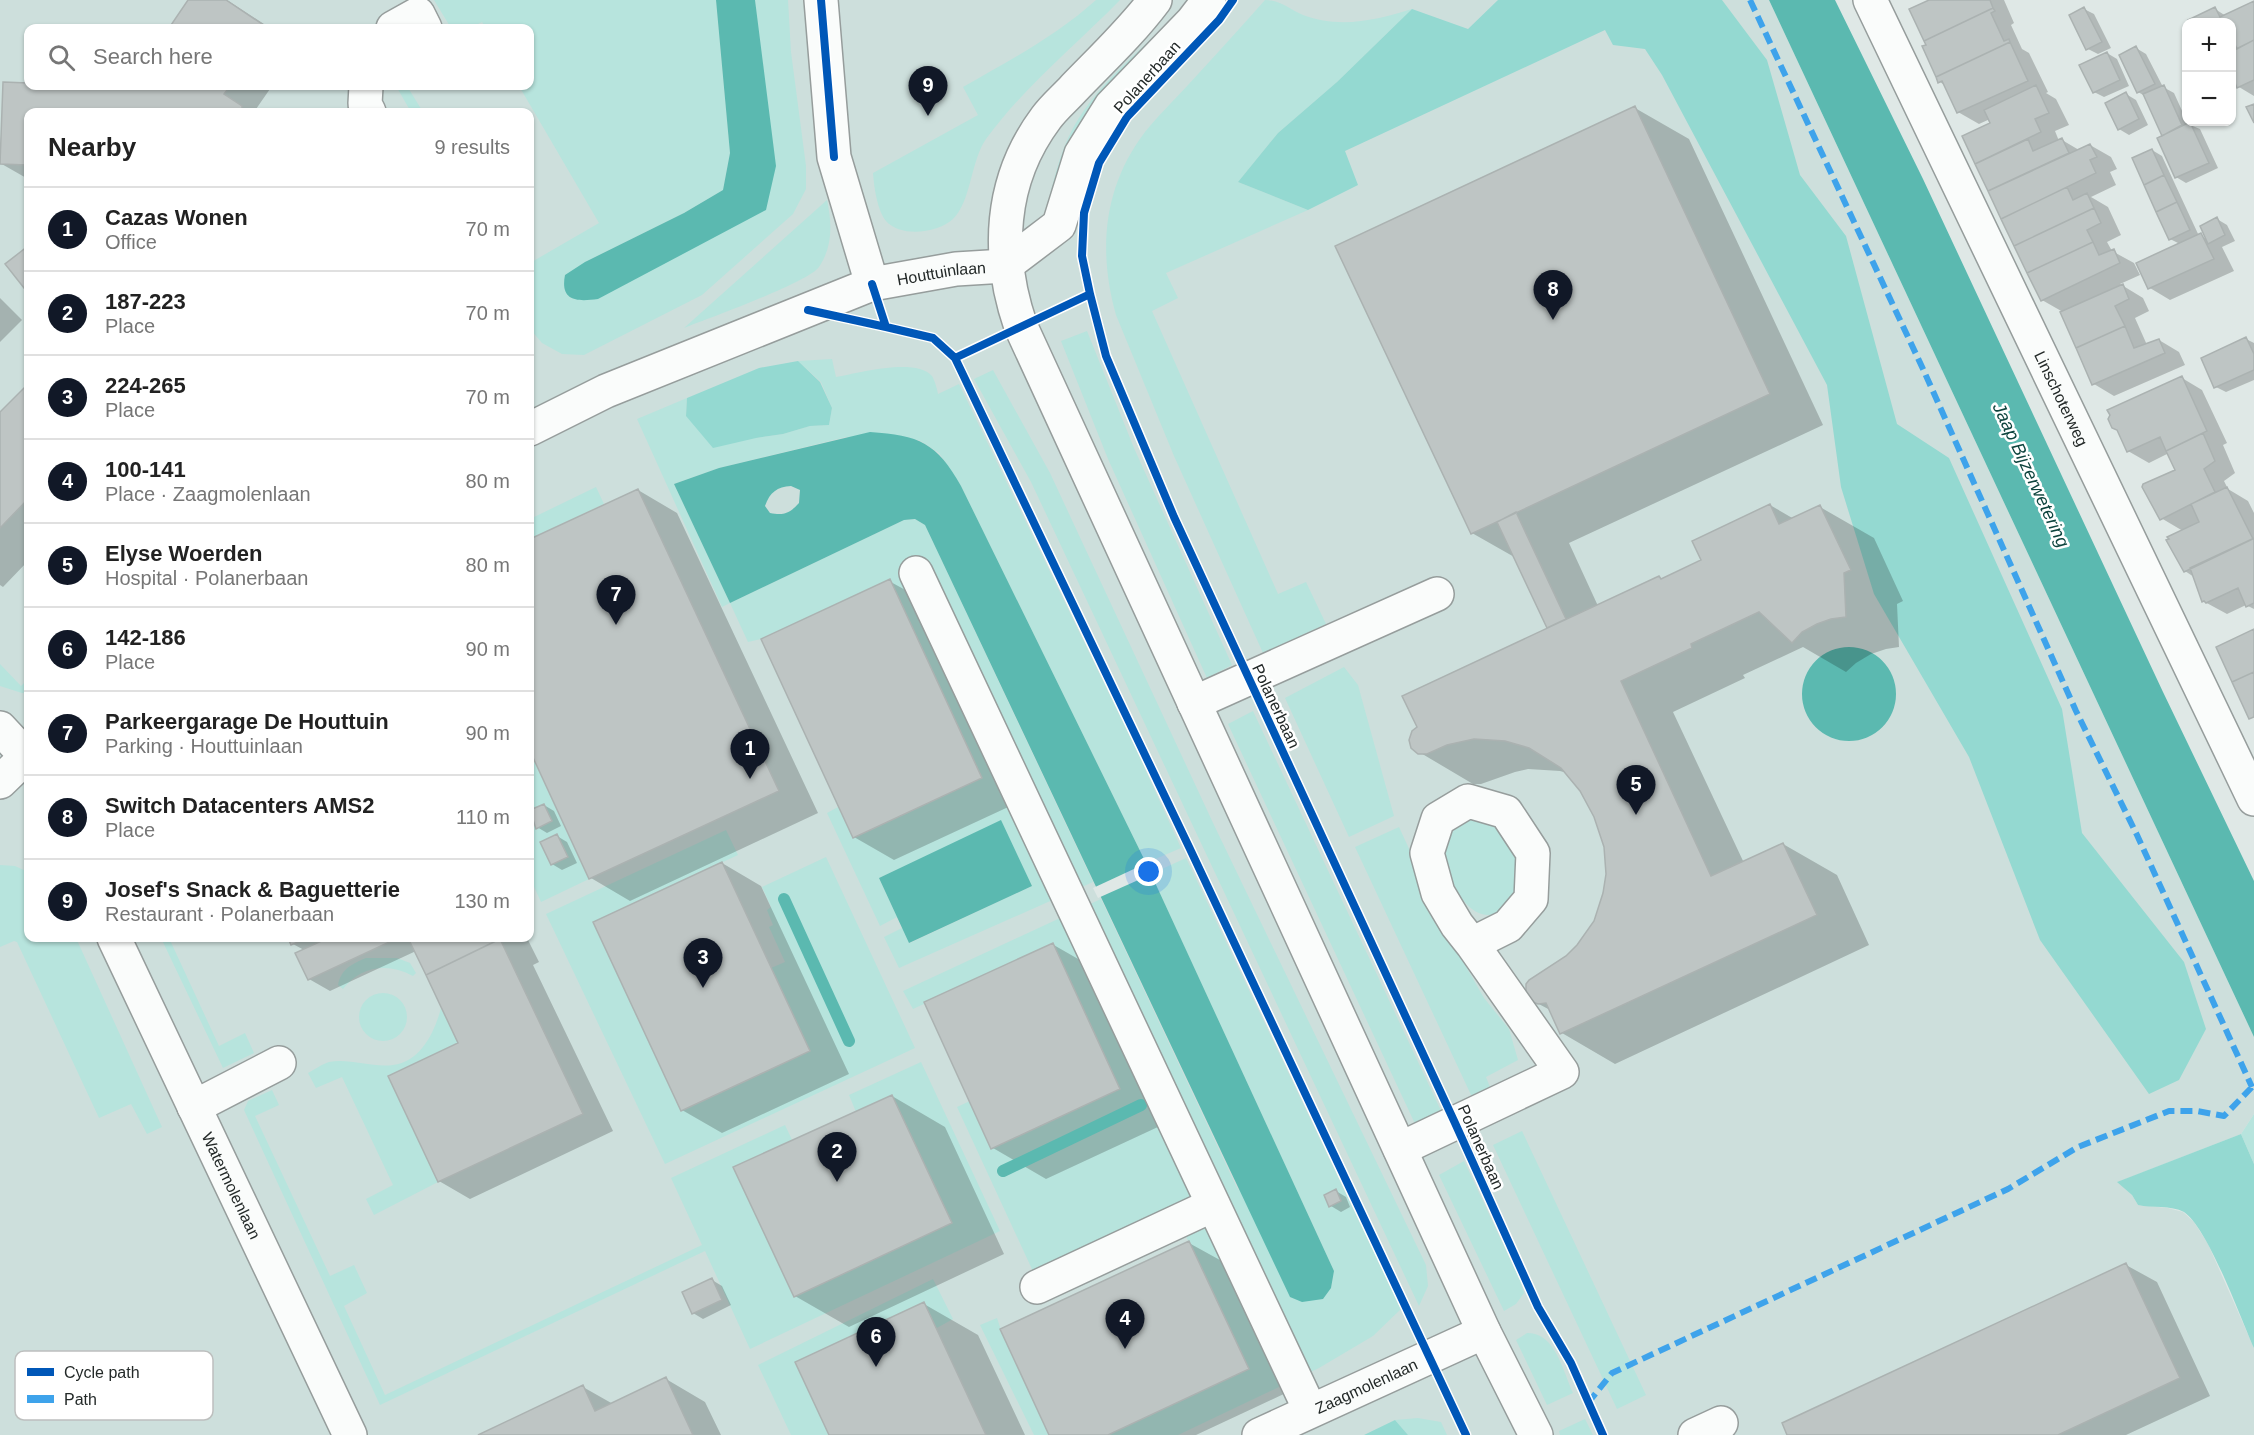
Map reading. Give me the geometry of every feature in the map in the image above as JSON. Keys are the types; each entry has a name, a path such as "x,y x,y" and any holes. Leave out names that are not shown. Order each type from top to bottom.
{"street":[{"path":"821,0 834,157 872,284"},
{"path":"1155,0 1140,20 1046,117 1026,150 1013,181 1005,223 1005,266 1013,303 1021,327 1484,1332 1536,1435"},
{"name":"Houttuinlaan","path":"534,427 606,391 872,284 957,269 1005,266 1059,225 1081,154 1111,106 1192,22 1209,0"},
{"name":"Linschoterweg","path":"1870,0 2254,799"},
{"path":"401,24 418,15 423,24"},
{"path":"916,573 1310,1410"},
{"path":"1194,703 1437,594"},
{"path":"0,728 24,753"},
{"path":"0,782 24,761"},
{"name":"Watermolenlaan","path":"116,942 351,1435"},
{"path":"1400,1149 1562,1072 1472,944"},
{"path":"194,1107 279,1063"},
{"path":"1037,1287 1214,1205"},
{"name":"Zaagmolenlaan","path":"1259,1435 1484,1332"}],"shaded area":[{"path":"0,0 1769,0 2254,1037 2254,1114 2241,1134 2118,1182 2132,1195 2138,1205 2183,1212 2194,1222 2208,1244 2254,1348 2254,1435 0,1435"},
{"path":"434,0 716,0 730,153 723,190 684,213 585,262 766,209 761,60 755,0 788,0 791,52 806,166 806,189 793,214 702,295 584,355 562,354 542,343 534,334 534,261 599,223 534,112 534,108 521,90 534,90 534,24 483,24 482,22 449,24"},
{"path":"1096,0 1120,0 1033,84 986,139 977,158 964,202 953,219 938,228 920,232 901,230 886,221 878,204 873,173 978,115 963,87 1015,58 1081,13"},
{"path":"1188,0 1200,0 1051,212 1046,212 1064,148 1085,110 1112,77"},
{"path":"1265,0 1281,3 1303,15 1331,22 1385,17 1412,9 1337,82 1278,133 1238,182 1308,210 1166,273 1178,298 1152,311 1278,594 1306,582 1326,624 1263,653 1174,456 1116,315 1110,291 1106,243 1113,197 1120,175 1131,153 1155,120"},
{"path":"1498,0 1722,0 1767,60 1800,175 1846,236 1897,424 1949,458 2062,709 2082,833 2184,962 2206,1029 2179,1080 2149,1094 2040,940 1969,757 1874,594 1841,487 1827,385 1662,75 1645,49 1613,45 1605,30 1345,151 1358,185 1308,210 1238,182 1278,133 1337,82 1412,9 1468,29"},
{"path":"398,90 409,90 421,108 409,108"},
{"path":"827,200 830,217 829,243 819,267 811,274 778,291 684,328"},
{"path":"1087,331 1134,448 1232,665 1207,678 1108,459 1061,341"},
{"path":"832,359 836,377 886,368 924,370 932,376 938,394 959,384 1136,749 1181,848 1146,863 961,486 939,453 919,440 846,437 719,468 674,484 730,603 722,607 637,419 687,398 686,416 756,438 783,434 810,426 829,425 832,408 821,382 798,361"},
{"path":"798,361 820,382 832,408 829,425 810,426 783,434 713,448 686,416 687,398 759,368"},
{"path":"993,370 1050,473 1214,825 1426,1265 1428,1286 1419,1306 1031,482 974,379"},
{"path":"596,487 604,504 534,537 534,517"},
{"path":"915,519 925,525 1093,882 899,968 884,937 902,928 910,943 1032,886 1001,821 879,878 897,917 880,926 827,813 838,807 854,838 982,778 890,579 761,639 748,642 730,603 904,520"},
{"path":"0,664 21,686 24,683 24,693 22,693 0,686"},
{"path":"1344,667 1358,685 1394,816 1349,837 1285,698"},
{"path":"1253,711 1443,1115 1417,1128 1228,724"},
{"path":"534,761 589,879 541,902 534,887"},
{"path":"1472,818 1490,822 1499,829 1513,848 1520,867 1517,890 1509,904 1503,910 1488,915 1478,913 1469,907 1455,887 1447,864 1447,843 1451,834"},
{"path":"1399,827 1453,944 1484,998 1509,1029 1518,1060 1486,1077 1490,1087 1472,1097 1355,847"},
{"path":"726,830 738,855 593,922 681,1111 810,1051 771,968 785,962 769,927 773,925 767,910 771,907 762,887 826,857 915,1048 665,1164 546,914"},
{"path":"1186,858 1401,1309 1373,1336 1319,1368 1178,1435 1106,1435 1248,1369 1176,1215 1037,1280 957,1107 970,1101 1051,945 913,1009 903,991 1101,899 1237,1188 1331,1288 1334,1271 1151,874"},
{"path":"0,865 15,866 24,870 24,942 78,942 162,1127 147,1134 131,1104 99,1118 17,942 14,941 0,947"},
{"path":"163,942 171,942 219,1046 245,1033 254,1053 223,1068"},
{"path":"366,958 397,958 410,963 416,973 413,976 394,969 375,969 358,975 343,989 338,985 344,971"},
{"path":"378,993 388,993 403,1003 407,1017 403,1031 397,1037 388,1041 378,1041 363,1031 359,1022 359,1012 369,997"},
{"path":"441,1008 458,1043 388,1076 438,1182 374,1215 366,1199 393,1185 342,1077 316,1088 308,1073 326,1063 337,1061 385,1066 403,1063 419,1052 425,1044 435,1026"},
{"path":"921,1062 1000,1231 750,1349 705,1251 380,1405 244,1110 248,1101 272,1090 279,1105 255,1116 330,1276 354,1265 367,1293 344,1306 385,1395 702,1245 671,1178 785,1125 793,1142 856,1112 849,1095"},
{"path":"2254,1114 2254,1164 2241,1134"},
{"path":"1522,1131 1646,1395 1617,1409 1493,1145"},
{"path":"2241,1134 2254,1164 2254,1348 2213,1254 2193,1221 2179,1210 2138,1205 2132,1195 2117,1182"},
{"path":"1464,1161 1524,1293 1516,1304 1504,1311 1439,1175"},
{"path":"933,1279 953,1319 935,1329 830,1435 791,1435 758,1365"},
{"path":"997,1318 1050,1435 1034,1435 980,1325"},
{"path":"1527,1333 1537,1334 1551,1346 1557,1354 1573,1393 1547,1405 1516,1340"},
{"path":"1418,1418 1441,1422 1447,1435 1408,1435 1395,1420"},
{"path":"1585,1419 1593,1435 1560,1435 1559,1431"},
{"path":"1395,1420 1408,1435 1364,1435"}],"water":[{"path":"716,0 755,0 776,166 766,210 598,299 571,298 565,290 565,275 585,262 684,213 723,190 730,153"},
{"name":"Jaap Bijzerwetering","path":"1769,0 1835,0 1923,179 2254,881 2254,1037"},
{"path":"870,432 902,436 925,444 944,460 952,471 1146,863 1334,1271 1331,1288 1323,1299 1302,1302 1290,1297 925,525 915,519 904,520 730,603 674,484 719,468","holes":["791,486 800,490 799,503 786,513 770,513 765,506 769,497 778,489"]},
{"path":"1849,647 1867,651 1882,661 1892,676 1896,694 1892,712 1882,727 1867,737 1849,741 1831,737 1816,727 1806,712 1802,694 1806,676 1816,661 1831,651"},
{"path":"1001,820 1032,886 909,943 879,878"}],"pier":[{"path":"1149,862 1154,873 1098,898 1093,888"}],"building":[{"path":"188,0 226,0 262,24 172,24"},
{"path":"1929,0 1990,0 1993,8 1924,41 1909,9"},
{"path":"2254,1 2254,40 2237,49 2236,18 2192,18 2215,7 2220,17"},
{"path":"2084,7 2102,42 2086,50 2069,15"},
{"path":"1993,8 1995,11 1991,13 2004,41 2009,39 2010,42 1936,77 1922,46 1926,45 1924,41"},
{"path":"2254,40 2254,80 2237,88 2236,85 2236,49"},
{"path":"2010,42 2028,81 1957,113 1942,81 1938,83 1936,77"},
{"path":"2136,46 2155,84 2137,93 2119,55"},
{"path":"2107,52 2120,80 2093,93 2079,65"},
{"path":"3,82 24,83 24,90 227,90 224,94 242,106 242,108 24,108 24,165 0,164"},
{"path":"2036,85 2049,113 2035,119 2041,132 1975,164 1962,136 1990,123 1984,110"},
{"path":"2164,85 2182,125 2162,136 2143,94"},
{"path":"2126,92 2139,119 2118,130 2105,103"},
{"path":"2254,104 2254,123 2246,107"},
{"path":"1635,106 1770,394 1471,534 1335,246"},
{"path":"2182,126 2192,126 2209,163 2175,178 2157,138"},
{"path":"2062,138 2069,153 1988,191 1975,164 2028,139 2033,151"},
{"path":"2090,144 2097,157 2090,160 2096,173 2001,219 1988,191"},
{"path":"2152,149 2164,175 2144,185 2132,158"},
{"path":"2164,175 2177,202 2156,212 2144,185"},
{"path":"2067,187 2073,200 2087,193 2094,208 2014,246 2001,219"},
{"path":"2177,202 2190,230 2169,240 2156,212"},
{"path":"2094,208 2101,223 2087,230 2093,242 2027,273 2014,246"},
{"path":"2217,217 2225,235 2208,244 2200,226"},
{"path":"2201,233 2214,259 2148,289 2136,263"},
{"path":"2093,242 2099,255 2114,249 2120,263 2041,301 2027,273"},
{"path":"24,249 24,288 5,264"},
{"path":"2123,284 2129,299 2115,306 2125,326 2076,348 2060,312"},
{"path":"2125,326 2134,348 2159,339 2165,353 2092,385 2076,348"},
{"path":"2246,337 2254,354 2254,370 2214,388 2201,358"},
{"path":"2182,376 2207,431 2166,451 2160,437 2127,452 2117,430 2112,428 2107,410"},
{"path":"24,388 24,503 0,528 0,412"},
{"path":"2203,433 2215,461 2204,469 2215,492 2160,520 2142,487 2143,484 2175,470 2166,451"},
{"path":"2227,487 2253,539 2184,572 2166,540 2169,539 2167,537 2199,522 2191,504"},
{"path":"638,489 779,791 589,879 534,760 534,537"},
{"path":"1770,504 1779,524 1820,505 1851,570 1844,573 1846,617 1817,624 1802,632 1792,643 1759,612 1691,644 1692,648 1621,681 1711,876 1783,843 1817,915 1560,1034 1546,1003 1538,1004 1530,1001 1526,993 1526,984 1566,956 1594,921 1606,874 1604,847 1594,817 1580,791 1561,768 1529,748 1505,741 1474,739 1447,745 1427,754 1418,754 1411,748 1409,740 1412,731 1417,727 1402,696 1659,576 1661,579 1701,560 1692,541"},
{"path":"1516,512 1566,619 1547,628 1497,522"},
{"path":"2254,538 2254,603 2246,607 2238,588 2206,603 2202,602 2190,568"},
{"path":"890,579 982,778 853,838 761,639"},
{"path":"2254,629 2254,672 2232,682 2216,647"},
{"path":"2254,672 2254,717 2249,719 2232,682"},
{"path":"544,804 552,821 536,829 534,808"},
{"path":"557,834 568,857 551,865 540,842"},
{"path":"722,862 810,1051 681,1111 593,922"},
{"path":"319,942 389,942 308,980 295,953"},
{"path":"410,942 494,942 426,975"},
{"path":"494,942 501,942 583,1114 438,1182 388,1076 458,1043 426,975"},
{"path":"1053,943 1120,1089 991,1149 924,1002"},
{"path":"892,1095 952,1223 794,1297 733,1167"},
{"path":"1336,1189 1341,1201 1329,1207 1324,1195"},
{"path":"1189,1241 1249,1369 1108,1435 1049,1435 1000,1329"},
{"path":"2126,1263 2180,1378 2058,1435 1787,1435 1782,1423"},
{"path":"712,1278 722,1300 692,1314 682,1292"},
{"path":"924,1302 986,1435 829,1435 795,1362"},
{"path":"666,1377 693,1435 478,1435 583,1385 595,1411"}],"waterway":[{"path":"784,899 849,1041"},
{"path":"1003,1171 1141,1105"}],"marked path":[{"path":"1750,0 1923,369 2076,711 2137,835 2252,1087"},
{"path":"1588,1403 1612,1373 2008,1189 2078,1147 2169,1111 2197,1111 2224,1116 2254,1085"}],"cycle path":[{"path":"821,0 834,157"},
{"name":"Polanerbaan","path":"1233,0 1219,20 1127,117 1099,163 1084,213 1082,256 1090,294 1106,356 1174,517 1538,1307 1571,1363 1603,1435"},
{"path":"872,284 886,327 933,338 955,358 1190,849 1466,1435"},
{"path":"955,358 1090,294"},
{"path":"808,310 886,327"}],"place":[{"name":"Josef's Snack & Baguetterie","path":"928,116"},
{"name":"Switch Datacenters AMS2","path":"1553,320"},
{"name":"Parkeergarage De Houttuin","path":"616,625"},
{"name":"Cazas Wonen","path":"750,779"},
{"name":"Elyse Woerden","path":"1636,815"},
{"name":"224-265","path":"703,988"},
{"name":"187-223","path":"837,1182"},
{"name":"100-141","path":"1125,1349"},
{"name":"142-186","path":"876,1367"}]}
